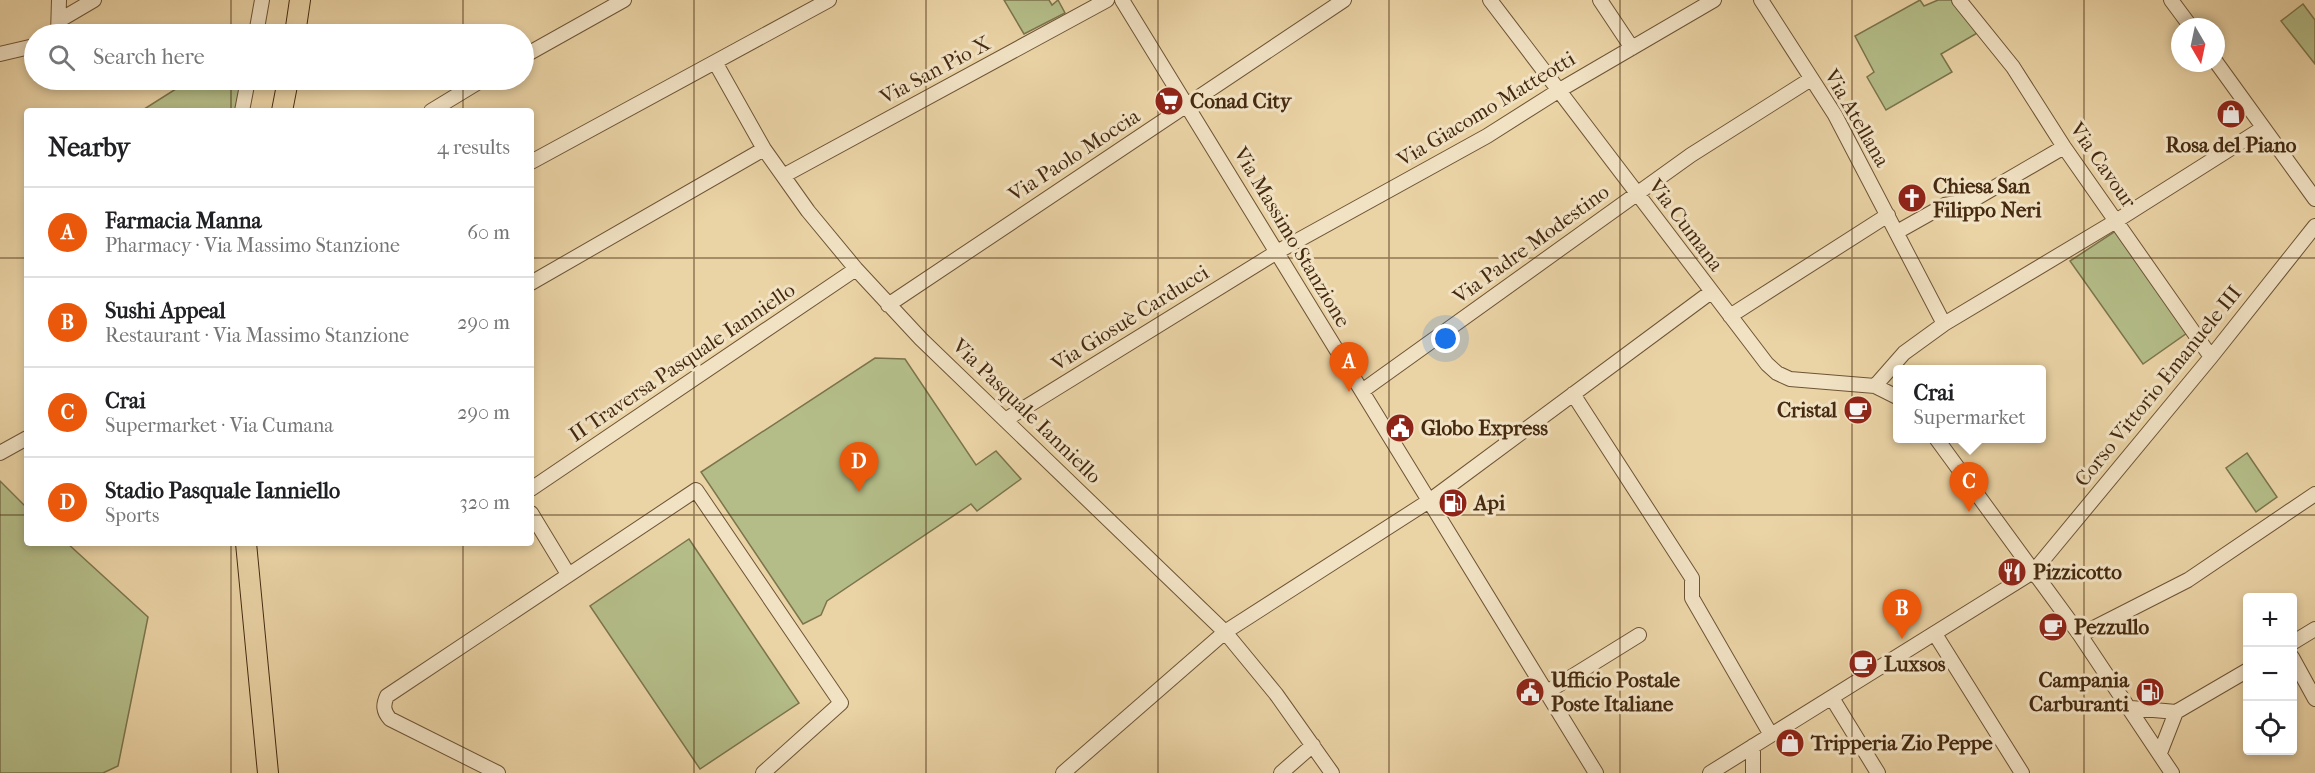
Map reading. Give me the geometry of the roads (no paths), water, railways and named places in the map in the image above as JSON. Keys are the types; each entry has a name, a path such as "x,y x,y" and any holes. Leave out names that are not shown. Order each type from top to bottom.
{"highway":[{"path":"296,24 300,0"},
{"path":"283,108 286,90"},
{"path":"246,546 268,773"}],"street":[{"path":"59,0 59,24"},
{"path":"60,20 94,0"},
{"path":"258,24 262,0"},
{"path":"534,50 624,0"},
{"path":"534,160 829,0"},
{"name":"Via San Pio X","path":"783,176 1107,0"},
{"name":"Via Massimo Stanzione","path":"1122,0 1596,773"},
{"name":"Via Paolo Moccia","path":"888,305 1344,0"},
{"name":"Via Cumana","path":"1490,0 1711,292 1777,373 1790,379 1875,386 1893,395"},
{"path":"1600,0 1632,48"},
{"name":"Via Giacomo Matteotti","path":"1277,252 1487,136 1558,91 1714,0"},
{"name":"Via Atellana","path":"1761,0 1834,115 1944,324"},
{"name":"Via Cavour","path":"1959,0 2013,67 2064,147 2211,357"},
{"path":"2171,0 2184,18"},
{"path":"0,54 24,48"},
{"name":"Via Pasquale Ianniello","path":"715,62 764,149 856,269 888,305 1225,633 1253,665 1332,773"},
{"path":"2223,72 2315,199"},
{"name":"Via Padre Modestino","path":"1362,392 1691,155 1811,79"},
{"path":"243,108 246,90"},
{"path":"436,108 466,90"},
{"path":"1893,365 1904,353 1944,324 2116,221 2264,128"},
{"path":"1897,232 1945,205 1973,200 2064,147"},
{"path":"534,281 764,149"},
{"path":"1730,316 1888,215"},
{"name":"Corso Vittorio Emanuele III","path":"2033,572 2211,357 2315,226"},
{"name":"Via Giosuè Carducci","path":"1005,420 1277,252"},
{"name":"II Traversa Pasquale Ianniello","path":"534,487 856,269"},
{"path":"1063,773 1225,633 1429,501 1711,292"},
{"path":"1875,386 1893,366"},
{"path":"1573,394 1692,578 1692,598 1771,735"},
{"path":"0,453 24,440"},
{"path":"1939,443 2080,635 2131,708 2172,773"},
{"path":"498,773 390,719 384,713 383,704 394,690 696,490 841,702 763,773"},
{"path":"2080,635 2188,580 2315,494"},
{"path":"534,518 568,574"},
{"path":"1710,773 2033,572"},
{"path":"2297,640 2315,629"},
{"path":"1935,634 2022,773"},
{"path":"1547,692 1639,635"},
{"path":"2297,666 2315,699"},
{"path":"2152,741 2149,721 2243,672"},
{"path":"1832,698 1878,773"},
{"path":"2131,708 2170,712"},
{"path":"2152,741 2170,712"},
{"path":"1281,773 1313,745"},
{"path":"1753,747 1753,773"}],"place":[{"name":"Conad City","path":"1169,101"},
{"name":"Rosa del Piano","path":"2231,114"},
{"name":"Chiesa San Filippo Neri","path":"1912,198"},
{"name":"Farmacia Manna","path":"1349,392"},
{"name":"Cristal","path":"1858,410"},
{"name":"Globo Express","path":"1400,428"},
{"name":"Stadio Pasquale Ianniello","path":"859,492"},
{"name":"Api","path":"1453,503"},
{"name":"Crai","path":"1969,512"},
{"name":"Pizzicotto","path":"2012,572"},
{"name":"Pezzullo","path":"2053,627"},
{"name":"Sushi Appeal","path":"1902,639"},
{"name":"Luxsos","path":"1863,664"},
{"name":"Ufficio Postale Poste Italiane","path":"1530,692"},
{"name":"Campania Carburanti","path":"2150,692"},
{"name":"Tripperia Zio Peppe","path":"1790,743"}]}
